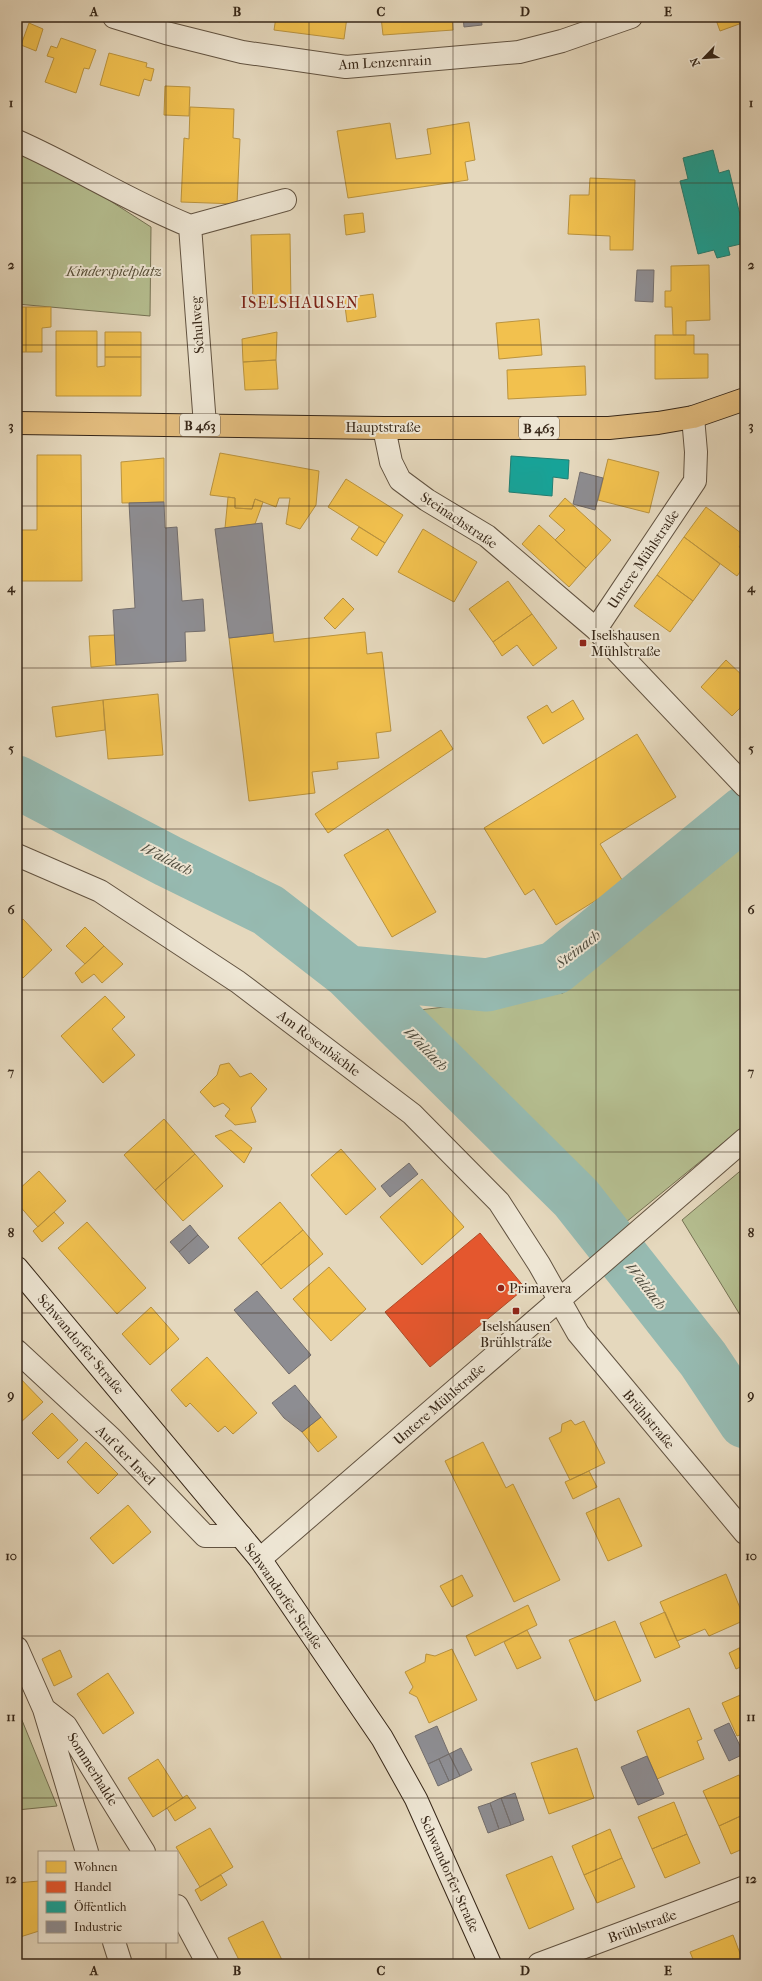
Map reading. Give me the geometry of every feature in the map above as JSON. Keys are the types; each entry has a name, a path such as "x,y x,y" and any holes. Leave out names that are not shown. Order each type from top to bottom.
{"main road":[{"name":"Hauptstraße","path":"17,423 384,428 609,428 658,423 693,417 745,399"}],"street":[{"name":"Am Lenzenrain","path":"114,17 166,33 242,52 346,67 520,52 562,41 631,17"},
{"path":"17,141 162,214 190,226 285,200"},
{"name":"Schulweg","path":"190,226 205,425"},
{"name":"Untere Mühlstraße","path":"596,629 695,481 696,452 693,417"},
{"name":"Steinachstraße","path":"384,428 391,462 400,480 427,500 487,536 596,629"},
{"path":"596,629 741,782"},
{"name":"Am Rosenbächle","path":"17,855 100,892 231,977 412,1114 499,1202 560,1300"},
{"name":"Untere Mühlstraße","path":"260,1559 560,1300 585,1276 646,1223 745,1140"},
{"name":"Schwandorfer Straße","path":"17,1268 260,1559 386,1745 416,1799 490,1964"},
{"name":"Brühlstraße","path":"560,1300 578,1333 745,1533"},
{"name":"Auf der Insel","path":"17,1351 111,1438 205,1536 241,1536"},
{"name":"Sommerhalde","path":"17,1648 44,1709 66,1726 143,1851"},
{"path":"44,1709 87,1851"},
{"name":"Brühlstraße","path":"539,1964 745,1887"},
{"path":"178,1908 208,1964"},
{"path":"114,1943 121,1964"}],"green space":[{"name":"Kinderspielplatz","path":"17,141 151,227 150,316 17,304"},
{"path":"745,839 745,1125 620,1227 394,1013 563,993"},
{"path":"745,1167 745,1323 682,1220"},
{"path":"17,1708 57,1806 17,1810"}],"building: Wohnen":[{"path":"217,17 241,17 240,22"},
{"path":"276,17 347,17 344,39 274,30"},
{"path":"381,17 452,17 453,30 383,35"},
{"path":"715,17 745,17 745,32 742,23 720,31"},
{"path":"29,23 43,29 36,51 21,45"},
{"path":"61,38 96,50 89,69 84,68 76,93 45,82 54,58 47,56 51,46 57,48"},
{"path":"109,53 147,63 146,67 154,69 151,81 144,79 139,96 100,85"},
{"path":"165,86 190,87 189,116 164,115"},
{"path":"190,107 234,109 233,138 240,139 237,204 181,202 184,138 189,139"},
{"path":"469,122 475,160 465,162 468,180 348,198 337,131 390,123 396,159 431,154 427,129"},
{"path":"590,178 635,180 633,250 610,250 610,236 568,234 570,195 589,195"},
{"path":"363,213 365,232 346,235 344,215"},
{"path":"290,234 291,303 253,304 251,235"},
{"path":"709,265 710,320 686,321 686,335 673,335 672,307 665,307 665,291 671,291 671,266"},
{"path":"373,294 376,317 347,322 344,298"},
{"path":"17,307 26,307 26,352 17,352"},
{"path":"26,307 51,307 51,327 42,328 42,352 26,352"},
{"path":"539,319 542,355 499,359 496,323"},
{"path":"56,331 97,331 97,367 105,366 105,357 141,357 141,396 56,396"},
{"path":"105,332 141,332 141,357 105,357"},
{"path":"277,332 276,360 243,362 242,339"},
{"path":"655,335 694,335 694,354 708,354 708,378 655,379"},
{"path":"276,360 278,389 245,390 243,362"},
{"path":"585,366 586,395 508,399 507,370"},
{"path":"220,453 319,471 316,505 300,529 286,524 290,498 279,498 276,507 255,499 252,509 235,508 235,498 210,495"},
{"path":"745,454 745,465 740,457"},
{"path":"37,455 81,455 82,581 17,581 17,530 37,530"},
{"path":"164,458 164,502 122,503 121,462"},
{"path":"608,459 659,472 649,513 598,500"},
{"path":"346,479 403,515 385,543 328,507"},
{"path":"228,497 235,498 235,508 252,509 255,499 263,502 255,524 225,528"},
{"path":"565,498 611,540 586,568 555,540 565,530 549,516"},
{"path":"706,507 745,536 745,539 739,547 745,552 745,565 737,576 684,537"},
{"path":"539,525 586,568 569,587 522,544"},
{"path":"359,527 385,543 377,556 351,539"},
{"path":"423,529 477,562 454,602 398,572"},
{"path":"684,537 720,564 693,601 657,575"},
{"path":"657,575 693,601 670,632 634,606"},
{"path":"508,581 532,614 493,642 469,609"},
{"path":"343,598 354,609 335,629 324,618"},
{"path":"532,614 557,648 533,666 517,645 502,656 493,642"},
{"path":"365,632 367,654 382,652 391,731 376,733 379,758 337,762 338,769 312,772 315,793 249,801 229,638 273,633 274,642"},
{"path":"115,635 116,665 91,667 89,636"},
{"path":"726,660 745,678 745,703 732,716 701,687"},
{"path":"158,694 163,755 108,759 103,700"},
{"path":"103,700 105,730 56,737 52,707"},
{"path":"573,700 584,719 543,744 527,717 547,705 552,713"},
{"path":"441,730 453,749 328,833 315,814"},
{"path":"637,734 676,797 600,844 624,883 556,925 534,889 525,895 484,828"},
{"path":"388,829 436,912 392,937 344,855"},
{"path":"23,919 52,950 23,978 17,971 17,924"},
{"path":"85,927 104,946 85,964 66,946"},
{"path":"104,946 123,964 102,983 94,974 82,983 75,973"},
{"path":"105,996 125,1017 112,1029 135,1055 103,1083 61,1036"},
{"path":"229,1063 240,1077 251,1073 267,1089 251,1108 256,1122 235,1125 225,1116 230,1109 223,1103 214,1107 200,1092 217,1075 220,1065"},
{"path":"164,1119 195,1154 155,1190 124,1155"},
{"path":"231,1130 252,1148 244,1163 215,1136"},
{"path":"341,1149 376,1189 346,1215 311,1175"},
{"path":"195,1154 223,1186 183,1221 155,1190"},
{"path":"39,1171 66,1201 38,1227 17,1203 17,1191"},
{"path":"422,1179 464,1227 422,1265 380,1217"},
{"path":"280,1202 303,1230 261,1265 238,1238"},
{"path":"54,1212 64,1223 42,1242 33,1231"},
{"path":"87,1222 146,1288 117,1314 58,1248"},
{"path":"303,1230 323,1254 281,1289 261,1265"},
{"path":"329,1267 366,1309 331,1341 293,1299"},
{"path":"151,1307 179,1339 150,1365 122,1334"},
{"path":"207,1357 257,1413 233,1434 225,1426 218,1432 190,1403 186,1407 171,1390"},
{"path":"17,1375 43,1402 20,1423 17,1420"},
{"path":"52,1413 78,1440 58,1459 32,1433"},
{"path":"321,1417 337,1437 318,1452 302,1432"},
{"path":"571,1420 575,1425 584,1421 605,1463 570,1480 549,1438 561,1432 562,1424"},
{"path":"86,1442 118,1474 98,1494 67,1462"},
{"path":"483,1442 506,1488 513,1484 560,1580 514,1602 445,1461"},
{"path":"589,1471 597,1487 573,1499 565,1482"},
{"path":"619,1498 642,1546 608,1561 586,1513"},
{"path":"128,1505 151,1532 113,1564 90,1538"},
{"path":"726,1574 745,1620 709,1636 705,1629 677,1641 660,1602"},
{"path":"462,1575 473,1596 452,1607 440,1586"},
{"path":"528,1605 537,1625 475,1656 466,1636"},
{"path":"665,1612 680,1647 655,1658 640,1623"},
{"path":"615,1621 641,1681 595,1701 569,1640"},
{"path":"527,1630 541,1658 517,1669 504,1642"},
{"path":"745,1645 745,1660 739,1648"},
{"path":"739,1648 745,1660 745,1665 736,1669 729,1653"},
{"path":"452,1649 477,1700 429,1723 417,1697 409,1693 413,1687 405,1672 425,1662 426,1654 435,1656"},
{"path":"60,1650 72,1677 54,1686 42,1659"},
{"path":"108,1673 134,1713 103,1734 77,1694"},
{"path":"745,1693 745,1733 737,1736 722,1703"},
{"path":"689,1708 702,1739 697,1741 704,1759 657,1779 637,1731"},
{"path":"577,1748 594,1798 549,1814 531,1763"},
{"path":"158,1759 183,1798 153,1817 128,1778"},
{"path":"739,1775 745,1789 745,1814 719,1826 703,1791"},
{"path":"187,1795 196,1808 175,1821 167,1808"},
{"path":"674,1802 687,1834 652,1849 638,1817"},
{"path":"745,1814 745,1848 731,1854 719,1826"},
{"path":"210,1828 233,1867 200,1887 176,1847"},
{"path":"610,1829 622,1858 584,1875 572,1846"},
{"path":"687,1834 700,1863 665,1878 652,1849"},
{"path":"552,1856 574,1909 529,1929 506,1875"},
{"path":"622,1858 635,1887 597,1903 584,1875"},
{"path":"221,1875 227,1885 201,1901 195,1890"},
{"path":"38,1881 38,1931 17,1938 17,1883"},
{"path":"263,1921 282,1960 274,1964 241,1964 228,1938"},
{"path":"733,1935 744,1964 695,1964 690,1952"}],"building: Handel":[{"path":"480,1233 525,1288 430,1367 385,1312"}],"building: Öffentlich":[{"path":"713,150 719,173 729,170 745,235 745,243 728,247 730,255 717,258 714,250 698,254 680,181 688,179 683,158"},
{"path":"511,456 569,460 568,479 553,477 552,496 509,492"}],"building: Industrie":[{"path":"463,17 481,17 482,25 464,27"},
{"path":"637,270 654,270 653,302 635,301"},
{"path":"580,472 603,478 595,510 573,504"},
{"path":"164,502 165,528 177,527 182,601 203,599 205,631 185,632 186,661 116,665 113,610 135,608 129,503"},
{"path":"262,523 273,633 229,638 215,529"},
{"path":"409,1163 418,1174 390,1197 381,1186"},
{"path":"190,1225 198,1235 179,1252 170,1242"},
{"path":"198,1235 209,1247 189,1264 179,1252"},
{"path":"257,1291 311,1355 289,1374 234,1310"},
{"path":"295,1385 321,1417 302,1432 284,1418 272,1403"},
{"path":"729,1723 744,1754 729,1761 714,1730"},
{"path":"437,1726 449,1754 428,1764 415,1736"},
{"path":"461,1748 472,1770 460,1776 449,1754"},
{"path":"449,1754 460,1776 449,1781 439,1759"},
{"path":"647,1756 664,1794 638,1805 621,1767"},
{"path":"439,1759 449,1781 438,1786 428,1764"},
{"path":"515,1793 524,1820 511,1825 501,1798"},
{"path":"501,1798 511,1825 499,1829 490,1803"},
{"path":"490,1803 499,1829 488,1833 478,1807"}],"waterway":[{"name":"Waldach","path":"17,782 168,861 268,910 348,972 576,1198 703,1359 745,1422"},
{"name":"Steinach","path":"348,972 487,985 555,968 745,812"}],"place":[{"name":"Iselshausen Mühlstraße","path":"583,643"},
{"name":"Primavera","path":"501,1288"},
{"name":"Iselshausen Brühlstraße","path":"516,1311"}],"district":[{"name":"ISELSHAUSEN","path":"300,302"}]}
